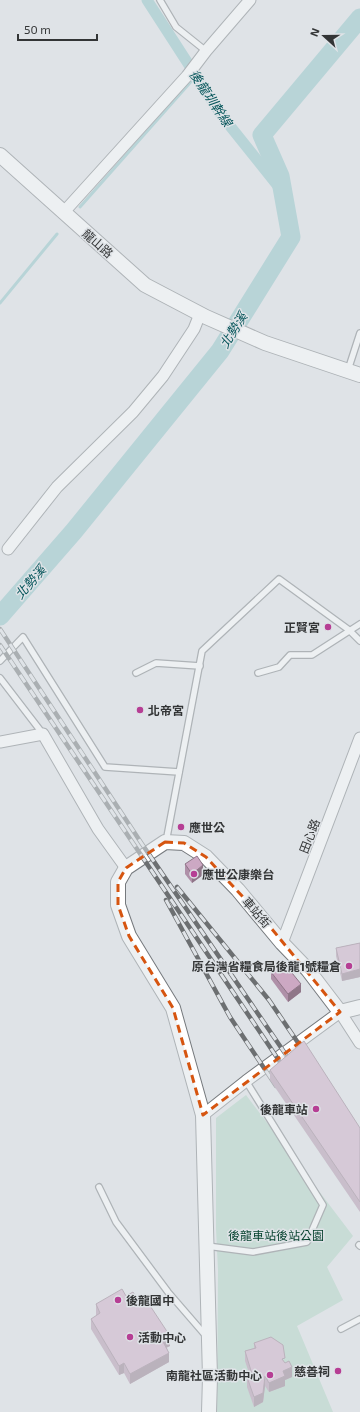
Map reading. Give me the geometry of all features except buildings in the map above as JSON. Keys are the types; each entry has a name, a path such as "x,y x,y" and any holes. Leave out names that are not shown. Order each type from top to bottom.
{"street":[{"path":"63,213 187,76 250,0"},
{"name":"龍山路","path":"0,155 63,213 145,284 203,316 266,342 354,373"},
{"path":"8,549 57,487 133,412 158,382 203,316"},
{"path":"0,742 43,734 98,829 126,868"},
{"name":"田心路","path":"282,943 360,738"},
{"path":"165,842 126,868 118,882 118,905 129,936 174,1008 203,1115 209,1340 209,1412"},
{"name":"車站街","path":"165,842 184,843 206,857 238,890 282,943 308,970 340,1012 360,1043"},
{"path":"203,1115 246,1081 340,1012 360,1007"}],"lane":[{"path":"160,0 176,27 203,55"},
{"path":"354,373 360,333"},
{"path":"165,842 202,651 279,579 349,630 360,641"},
{"path":"258,672 280,667 290,655 312,655 360,624"},
{"path":"0,661 23,637 105,767 179,772"},
{"path":"136,673 156,663 200,666"},
{"path":"0,678 43,734"},
{"path":"206,1246 253,1252 307,1242 323,1205 246,1081"},
{"path":"99,1186 116,1222 168,1292 209,1340"},
{"path":"341,1329 360,1320"}],"highlighted area":[{"path":"165,842 184,843 206,857 267,923 340,1012 203,1115 173,1008 129,936 118,905 118,882 126,868"}],"green space":[{"name":"後龍車站後站公園","path":"246,1095 353,1236 327,1267 343,1300 297,1326 333,1412 217,1412 218,1270 216,1229 216,1118"}],"waterway":[{"name":"後龍圳幹線","path":"147,0 222,116 282,191"},
{"name":"北勢溪","path":"0,616 74,531 220,351 291,237 280,176 262,135 360,18"},
{"path":"80,207 196,76"},
{"path":"0,303 57,234"}],"railway":[{"path":"0,629 142,844 293,1065"},
{"path":"0,645 286,1071"},
{"path":"177,887 269,1000 305,1053"},
{"path":"166,900 230,1017 276,1086"}],"place":[{"name":"正賢宮","path":"328,627"},
{"name":"北帝宮","path":"140,710"},
{"name":"應世公","path":"181,827"},
{"name":"應世公康樂台","path":"194,874"},
{"name":"原台灣省糧食局後龍1號糧倉","path":"349,966"},
{"name":"後龍車站","path":"316,1109"},
{"name":"後龍國中","path":"118,1300"},
{"name":"活動中心","path":"130,1337"},
{"name":"慈善祠","path":"338,1371"},
{"name":"南龍社區活動中心","path":"270,1375"}]}
